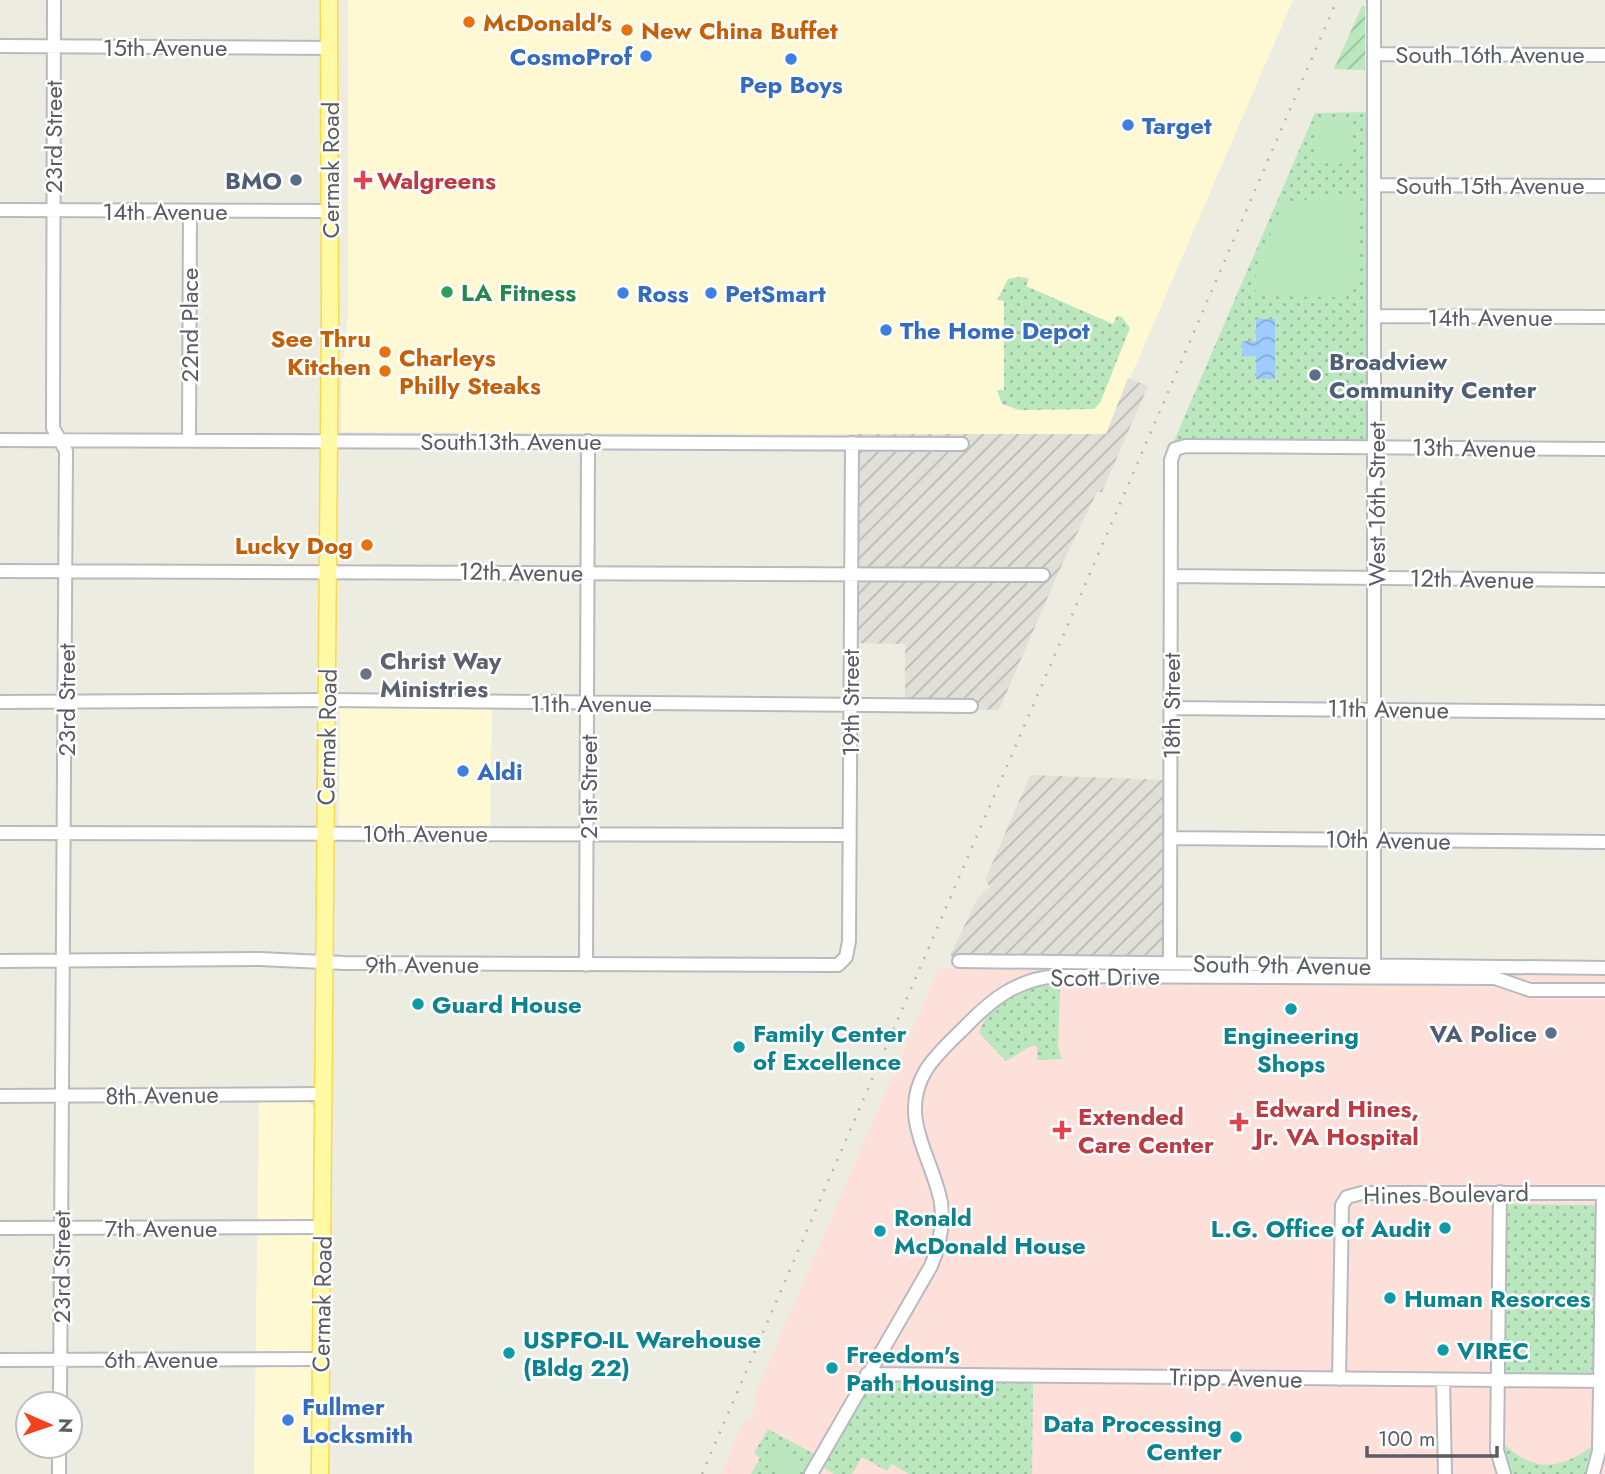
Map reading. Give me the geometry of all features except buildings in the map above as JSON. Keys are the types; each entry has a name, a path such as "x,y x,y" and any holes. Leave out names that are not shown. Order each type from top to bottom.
{"main road":[{"name":"Cermak Road","path":"320,1474 329,440 329,0"}],"street":[{"name":"23rd Street","path":"54,0 52,428 66,451 60,1390"},
{"name":"West 16th Street","path":"1374,0 1374,966"},
{"name":"15th Avenue","path":"0,47 330,48"},
{"name":"South 16th Avenue","path":"1374,54 1605,55"},
{"name":"South 15th Avenue","path":"1375,185 1605,186"},
{"name":"14th Avenue","path":"0,210 330,211"},
{"name":"22nd Place","path":"189,440 190,211"},
{"name":"14th Avenue","path":"1375,316 1605,317"},
{"path":"0,440 60,440"},
{"name":"South13th Avenue","path":"60,440 962,444"},
{"name":"21st Street","path":"586,965 588,441"},
{"name":"19th Street","path":"842,962 849,941 852,443"},
{"name":"13th Avenue","path":"1175,449 1186,446 1605,449"},
{"name":"18th Street","path":"1170,963 1171,460 1175,449"},
{"name":"12th Avenue","path":"0,571 328,570 1043,575"},
{"name":"12th Avenue","path":"1171,576 1605,580"},
{"name":"11th Avenue","path":"0,702 327,700 971,706"},
{"name":"11th Avenue","path":"1171,708 1605,712"},
{"name":"10th Avenue","path":"0,833 849,835"},
{"name":"10th Avenue","path":"1171,838 1605,842"},
{"name":"9th Avenue","path":"0,961 325,961 826,968 842,962"},
{"name":"South 9th Avenue","path":"959,961 1605,968"},
{"name":"Scott Drive","path":"811,1474 931,1266 940,1243 940,1202 915,1125 921,1083 938,1055 985,1006 1007,989 1041,978 1081,976 1495,978 1530,990 1605,990"},
{"name":"8th Avenue","path":"0,1096 324,1094"},
{"path":"1500,1192 1497,1450 1504,1474"},
{"name":"Hines Boulevard","path":"1339,1379 1342,1205 1347,1197 1362,1193 1500,1192 1603,1193 1602,1381"},
{"name":"7th Avenue","path":"0,1228 322,1227"},
{"name":"6th Avenue","path":"0,1360 321,1359"},
{"name":"Tripp Avenue","path":"867,1374 1602,1381"},
{"path":"1443,1380 1445,1474"},
{"path":"1593,1474 1600,1451 1602,1381"}],"shaded area":[{"path":"348,0 1293,0 1106,434 850,434 341,432 342,370 348,313"},
{"path":"1128,378 1148,386 1102,492 1097,492 1059,571 999,710 905,708 905,644 848,643 850,434 1106,434"},
{"path":"340,705 492,705 490,832 339,829"},
{"path":"1030,775 1167,780 1166,959 950,956 977,899 990,887 985,880"},
{"name":"Edward Hines, Jr. VA Hospital","path":"939,968 1605,975 1605,1474 721,1474 744,1421 752,1420 756,1393"},
{"path":"259,1099 307,1100 314,1109 310,1474 254,1474"}],"green space":[{"path":"1362,6 1365,6 1365,70 1334,69"},
{"path":"1371,112 1370,441 1174,441 1315,113"},
{"path":"1318,120 1351,120 1351,164 1318,163"},
{"path":"1357,197 1357,281 1339,297 1259,296 1254,287 1260,259 1283,204 1309,199"},
{"path":"1029,278 1026,286 1113,324 1117,316 1122,317 1130,328 1100,403 1094,409 1019,410 1002,404 997,390 1004,390 1004,301 997,300 1008,279"},
{"path":"1054,984 1060,990 1058,1046 1062,1059 1037,1060 1037,1047 1033,1045 1006,1061 979,1033 984,1022 1005,999"},
{"path":"1593,1205 1597,1208 1594,1372 1591,1374 1504,1373 1503,1206"},
{"path":"889,1380 1033,1380 1032,1474 909,1474 892,1464 887,1471 862,1457 852,1474 834,1474 819,1465 866,1389"},
{"path":"768,1429 814,1454 803,1474 751,1474 760,1458 754,1453"},
{"path":"1503,1443 1526,1460 1549,1465 1572,1459 1596,1443 1588,1474 1510,1474 1504,1461"},
{"path":"773,1446 803,1462 797,1474 784,1474 763,1463"}],"water":[{"path":"1256,319 1275,319 1275,379 1256,379 1256,356 1242,356 1242,341 1256,341"}],"railway":[{"path":"702,1474 1337,0"}],"place":[{"name":"McDonald's","path":"469,22"},
{"name":"New China Buffet","path":"627,30"},
{"name":"CosmoProf","path":"646,56"},
{"name":"Pep Boys","path":"791,59"},
{"name":"Target","path":"1128,125"},
{"name":"BMO","path":"296,180"},
{"name":"Walgreens","path":"363,180"},
{"name":"LA Fitness","path":"447,292"},
{"name":"Ross","path":"623,293"},
{"name":"PetSmart","path":"711,293"},
{"name":"The Home Depot","path":"886,330"},
{"name":"See Thru Kitchen","path":"385,352"},
{"name":"Charleys Philly Steaks","path":"385,371"},
{"name":"Broadview Community Center","path":"1315,375"},
{"name":"Lucky Dog","path":"367,545"},
{"name":"Christ Way Ministries","path":"366,674"},
{"name":"Aldi","path":"463,771"},
{"name":"Guard House","path":"418,1004"},
{"name":"Engineering Shops","path":"1291,1009"},
{"name":"VA Police","path":"1551,1033"},
{"name":"Family Center of Excellence","path":"739,1047"},
{"name":"Edward Hines, Jr. VA Hospital","path":"1239,1122"},
{"name":"Extended Care Center","path":"1062,1130"},
{"name":"L.G. Office of Audit","path":"1445,1228"},
{"name":"Ronald McDonald House","path":"880,1231"},
{"name":"Human Resorces","path":"1390,1298"},
{"name":"VIREC","path":"1443,1350"},
{"name":"USPFO-IL Warehouse (Bldg 22)","path":"509,1353"},
{"name":"Freedom's Path Housing","path":"832,1368"},
{"name":"Fullmer Locksmith","path":"288,1420"},
{"name":"Data Processing Center","path":"1236,1437"}]}
